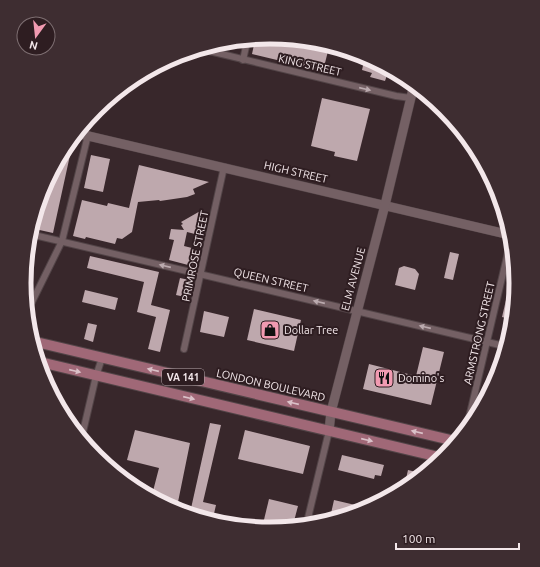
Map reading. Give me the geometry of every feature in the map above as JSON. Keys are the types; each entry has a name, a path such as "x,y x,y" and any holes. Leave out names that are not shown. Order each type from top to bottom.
{"main road":[{"name":"ELM AVENUE","path":"329,431 331,412 385,205 412,94"},
{"name":"HIGH STREET","path":"84,134 503,233"},
{"name":"LONDON BOULEVARD","path":"39,343 451,440"},
{"name":"VA 141","path":"45,363 435,456"}],"street":[{"path":"243,60 246,46"},
{"name":"KING STREET","path":"212,52 396,96 412,94"},
{"path":"32,302 62,241 84,134"},
{"name":"PRIMROSE STREET","path":"184,349 224,167"},
{"name":"QUEEN STREET","path":"36,235 501,345"},
{"name":"ARMSTRONG STREET","path":"470,415 507,256"},
{"path":"83,432 96,376 102,358"},
{"name":"ELM AVENUE","path":"308,519 329,431"}],"building":[{"path":"270,44 317,49 328,52 323,71 252,54 254,45"},
{"path":"363,64 376,69 387,75 385,81 370,77 372,73 362,70"},
{"path":"322,98 370,109 357,161 334,156 335,152 311,146"},
{"path":"71,151 53,233 37,230 39,222 49,192"},
{"path":"91,155 110,159 103,192 84,188"},
{"path":"139,165 209,182 193,189 195,194 187,197 160,201 138,202 132,232 122,239 117,238 115,244 86,237 85,239 73,236 82,200 107,206 108,203 129,208"},
{"path":"202,210 204,214 199,235 187,232 184,246 196,249 192,266 169,260 174,240 169,239 171,229 184,230 181,222"},
{"path":"450,252 459,254 453,280 444,278"},
{"path":"90,256 159,272 151,305 170,310 160,352 148,349 156,317 137,312 144,282 87,268"},
{"path":"404,266 415,269 419,274 415,290 395,285 399,268"},
{"path":"180,278 189,280 185,297 176,295"},
{"path":"85,290 118,298 115,310 82,302"},
{"path":"506,300 508,300 506,318 502,317"},
{"name":"Dollar Tree","path":"254,309 301,320 294,351 247,340"},
{"path":"204,311 229,317 224,337 200,332"},
{"path":"88,323 97,325 93,342 84,339"},
{"path":"423,347 444,352 431,405 363,389 369,364 416,376"},
{"path":"210,423 221,425 203,502 216,505 214,515 191,509"},
{"path":"135,430 190,443 178,502 176,503 164,498 153,492 159,468 127,460"},
{"path":"245,430 310,446 303,474 238,459"},
{"path":"342,455 384,465 381,476 375,475 374,479 338,470"},
{"path":"408,470 416,472 416,472 406,480"},
{"path":"269,499 298,506 294,521 263,522"},
{"path":"334,500 357,506 346,510 340,509 339,512 331,514"}],"place":[{"name":"Dollar Tree","path":"270,330"},
{"name":"Domino's","path":"384,378"}]}
